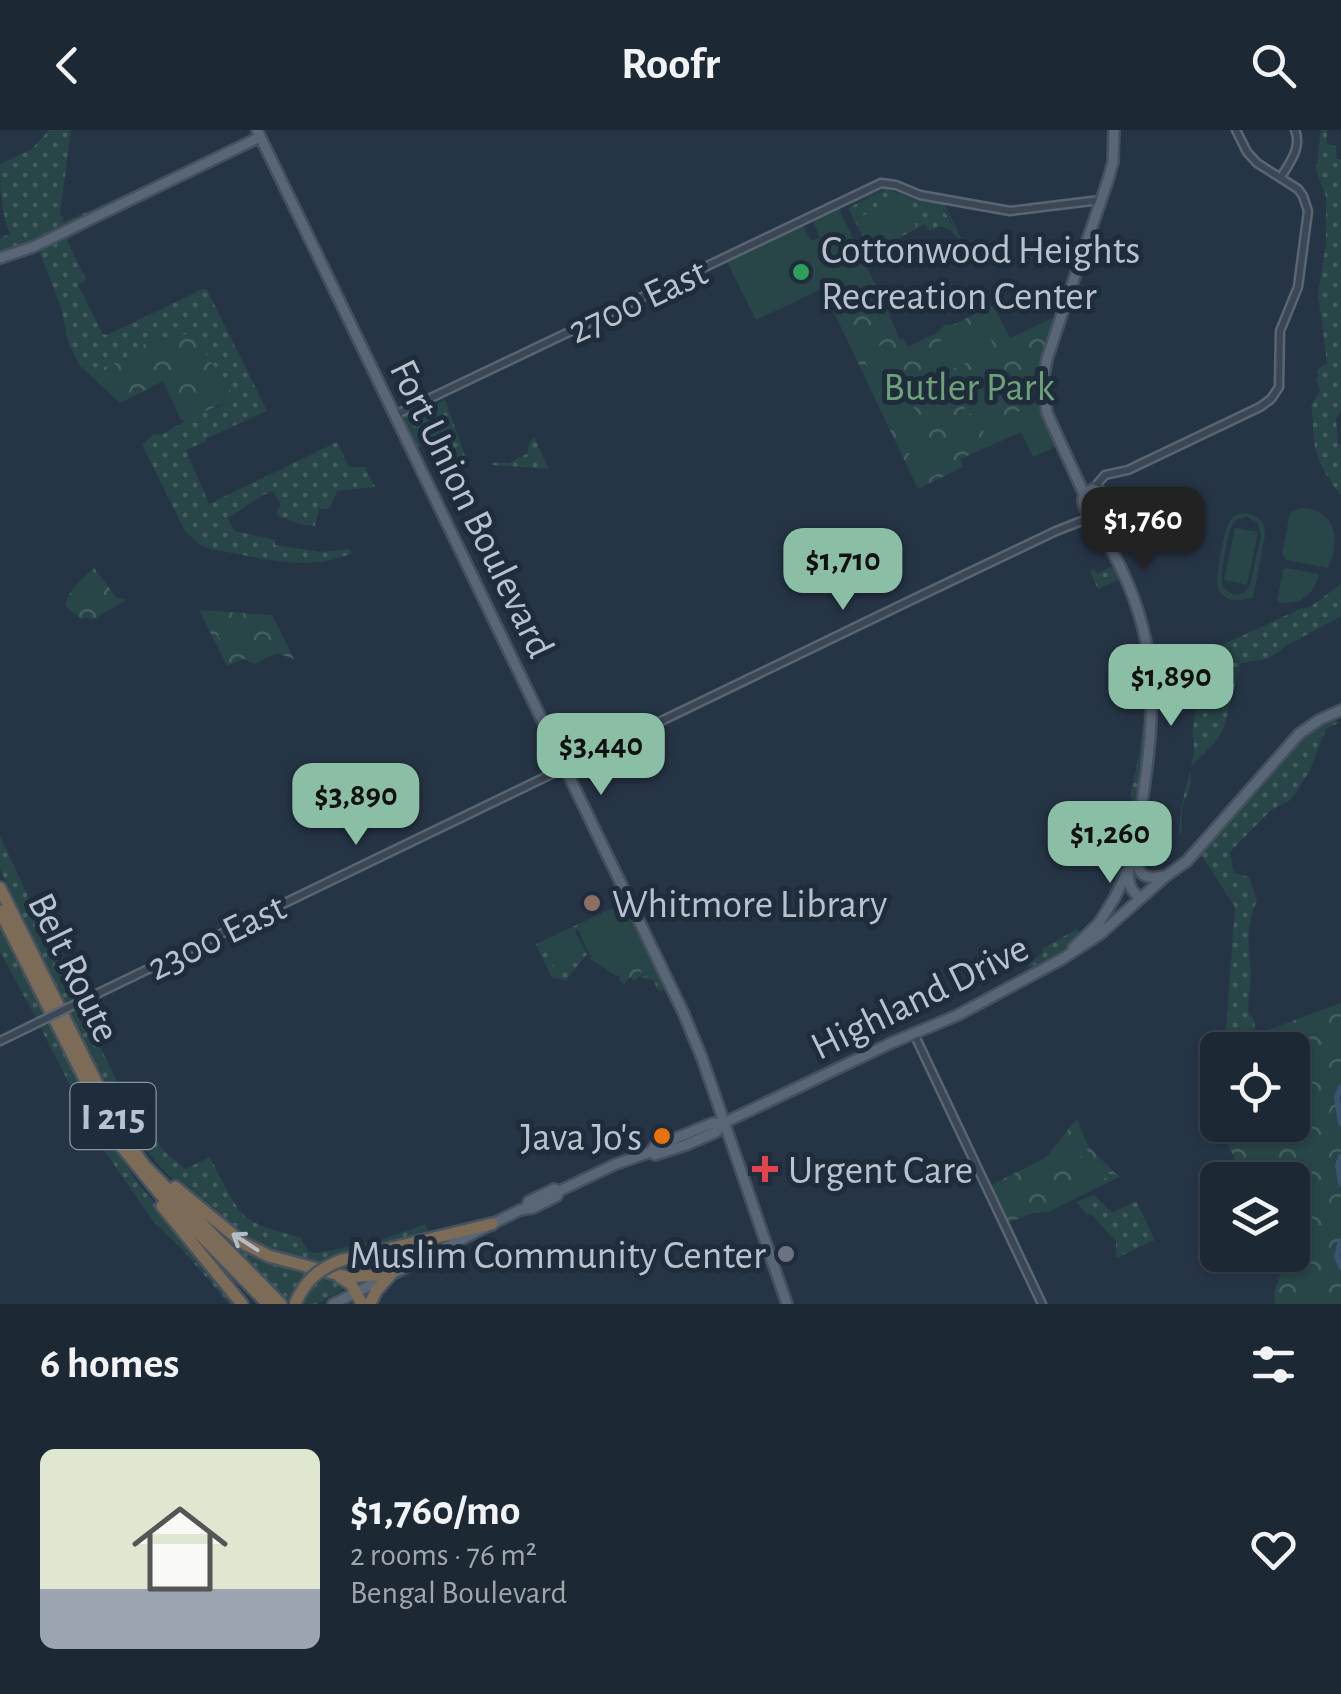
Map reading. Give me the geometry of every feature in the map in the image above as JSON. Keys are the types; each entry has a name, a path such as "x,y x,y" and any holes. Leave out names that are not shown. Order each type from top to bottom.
{"highway":[{"name":"Belt Route","path":"0,888 118,1136 281,1304"},
{"name":"Belt Route","path":"0,911 118,1136 161,1195 268,1304"},
{"path":"118,1136 243,1243 269,1256 336,1275 390,1274"},
{"path":"118,1136 139,1178 242,1304"},
{"path":"295,1304 309,1279 342,1260 492,1224"},
{"path":"370,1304 390,1274"},
{"path":"336,1275 349,1282 362,1304"}],"main road":[{"path":"1092,518 1104,511 1104,500 1076,475 1046,413 1043,381 1102,200 1112,162 1114,130"},
{"path":"0,258 33,247 259,133"},
{"name":"Fort Union Boulevard","path":"259,133 684,1012 786,1304"},
{"path":"1070,955 1101,920 1130,865 1152,728 1148,640 1140,612 1106,538 1085,508 1094,488"},
{"name":"Highland Drive","path":"332,1304 526,1207 539,1196 559,1191 713,1123 724,1123 968,1010 1070,955 1100,935 1171,872 1296,729 1321,712 1341,707"},
{"path":"1134,849 1142,876 1154,878 1171,872"},
{"path":"1130,865 1141,898"}],"street":[{"path":"1094,488 1108,474 1128,470 1260,406 1272,399 1278,387 1280,331 1298,287 1307,204 1298,189 1252,158 1236,130"},
{"path":"1281,178 1297,149 1295,130"},
{"name":"2700 East","path":"395,415 878,184 1010,212 1102,200"},
{"name":"2300 East","path":"0,1041 565,767 1092,518"},
{"path":"914,1034 1042,1304"}],"green space":[{"path":"49,130 71,130 60,215 63,222 184,169 40,239 0,253 0,238 10,234 2,200 0,164 32,149"},
{"path":"1321,130 1327,130 1327,143 1336,147 1337,159 1341,159 1341,410 1336,419 1341,446 1341,495 1317,455 1311,407 1320,390 1317,370 1327,363 1318,294 1326,243 1326,197 1316,170"},
{"path":"886,188 920,201 944,203 964,244 950,230 954,227 945,210 886,189 848,206"},
{"path":"886,189 943,209 954,228 941,226 929,231 925,224 871,253 848,208"},
{"path":"901,197 916,226 870,249 856,219"},
{"name":"Cottonwood Heights Recreation Center","path":"838,207 889,313 877,318 863,289 830,304 821,289 756,320 727,262 802,224 811,241 820,237 812,219"},
{"path":"114,212 67,240 86,280 78,285 103,334 207,290 267,411 186,450 209,504 337,442 349,467 365,467 375,487 337,491 330,508 319,509 315,526 278,516 281,505 273,491 228,518 234,531 275,540 275,545 320,552 350,549 352,553 318,562 282,562 210,549 185,531 142,444 154,434 162,435 204,412 232,403 230,390 192,333 139,346 139,354 94,371 80,366 69,345 61,307 39,251"},
{"name":"Butler Park","path":"875,282 900,340 908,347 945,325 953,325 993,305 1010,338 1057,316 1041,366 1038,391 1043,417 1057,446 1033,457 1021,432 960,459 963,467 918,489 830,304"},
{"path":"982,321 995,349 947,372 934,344"},
{"path":"192,333 230,390 232,403 184,421 163,381 120,403 80,366 94,371 139,354 138,347 152,341"},
{"path":"883,344 902,384 881,395 862,355"},
{"path":"1002,364 1016,392 968,415 954,387"},
{"path":"905,389 924,429 902,439 883,399"},
{"path":"445,400 468,464 449,470 434,441 417,448 403,418"},
{"path":"1040,404 1057,446 1033,457 1021,432 986,448 988,442 982,428 1013,413 1030,441 1026,431 1041,423 1023,427 1016,413"},
{"path":"925,431 944,471 923,481 903,441"},
{"path":"534,437 549,469 493,465 509,463 528,453"},
{"path":"1302,508 1323,514 1333,529 1334,548 1328,568 1286,560 1282,554 1290,512"},
{"path":"1244,513 1260,520 1265,536 1253,598 1235,600 1221,592 1218,574 1228,526 1233,518","holes":["1247,517 1258,523 1261,535 1250,585 1244,593 1234,595 1223,588 1222,582 1230,532 1240,519"]},
{"path":"1235,528 1258,532 1247,585 1224,580"},
{"path":"1112,566 1120,579 1098,589 1090,572 1094,569 1097,574"},
{"path":"94,568 117,598 125,601 92,620 82,619 65,606 73,589"},
{"path":"1283,570 1319,574 1304,598 1277,602"},
{"path":"1341,584 1341,616 1268,659 1241,663 1222,731 1191,766 1195,716 1205,689 1192,681 1205,674 1203,649 1211,650 1310,607"},
{"path":"199,610 272,615 294,659 277,653 254,664 244,659 227,666"},
{"path":"232,628 243,634 249,647 228,656 218,635"},
{"path":"1146,693 1148,726 1131,844 1121,880 1101,914 1098,913 1116,877 1127,839 1131,812 1124,810 1132,800"},
{"path":"1335,717 1338,723 1326,729 1296,793 1271,810 1230,852 1234,873 1249,877 1257,900 1249,928 1249,1014 1255,1032 1226,1032 1235,907 1202,856 1192,862 1303,737"},
{"path":"1190,769 1191,784 1182,808 1179,834 1181,812"},
{"path":"0,836 76,1000 66,1005 0,869"},
{"path":"623,903 665,989 659,992 653,980 641,978 643,974 595,959 578,929 575,931 587,954 566,980 552,978 536,944"},
{"path":"623,904 656,972 641,978 640,968 624,969 608,958 591,954 577,926"},
{"path":"1096,919 1073,945 1027,966 1042,949 1077,929 1080,933"},
{"path":"0,926 44,1012 39,1018 0,952"},
{"path":"573,929 582,948 562,972 555,968 546,942"},
{"path":"608,958 624,969 640,968 642,975 634,981 631,977 624,984 619,980 621,975 590,959"},
{"path":"1341,1003 1341,1304 1275,1304 1280,1272 1310,1272 1310,1162 1236,1162 1227,1142 1310,1142 1310,1032 1263,1032"},
{"path":"81,1007 134,1117 185,1169 210,1157 247,1218 300,1237 308,1251 314,1253 370,1242 425,1224 430,1236 320,1267 272,1252 242,1237 149,1154 126,1121 69,1013"},
{"path":"50,1024 89,1104 135,1179 236,1304 229,1304 153,1221 102,1147 40,1027"},
{"path":"1077,1119 1088,1146 1119,1177 1048,1212 1007,1223 989,1186 1045,1158"},
{"path":"1072,1133 1088,1151 1075,1159 1062,1155 1055,1146"},
{"path":"1089,1158 1101,1163 1110,1175 1086,1189 1071,1168"},
{"path":"1094,1195 1112,1213 1136,1201 1155,1240 1116,1258 1116,1242 1076,1202"},
{"path":"194,1206 238,1243 342,1280 349,1286 317,1304 290,1304"},
{"path":"437,1242 375,1271 336,1270 335,1265"}],"waterway":[{"path":"1341,1087 1337,1097 1341,1123"},
{"path":"1341,1157 1341,1183"},
{"path":"1341,1241 1337,1256 1341,1267"}],"place":[{"name":"Cottonwood Heights Recreation Center","path":"801,272"},
{"name":"Whitmore Library","path":"592,903"},
{"name":"Java Jo's","path":"662,1136"},
{"name":"Urgent Care","path":"765,1169"},
{"name":"Muslim Community Center","path":"786,1254"}]}
